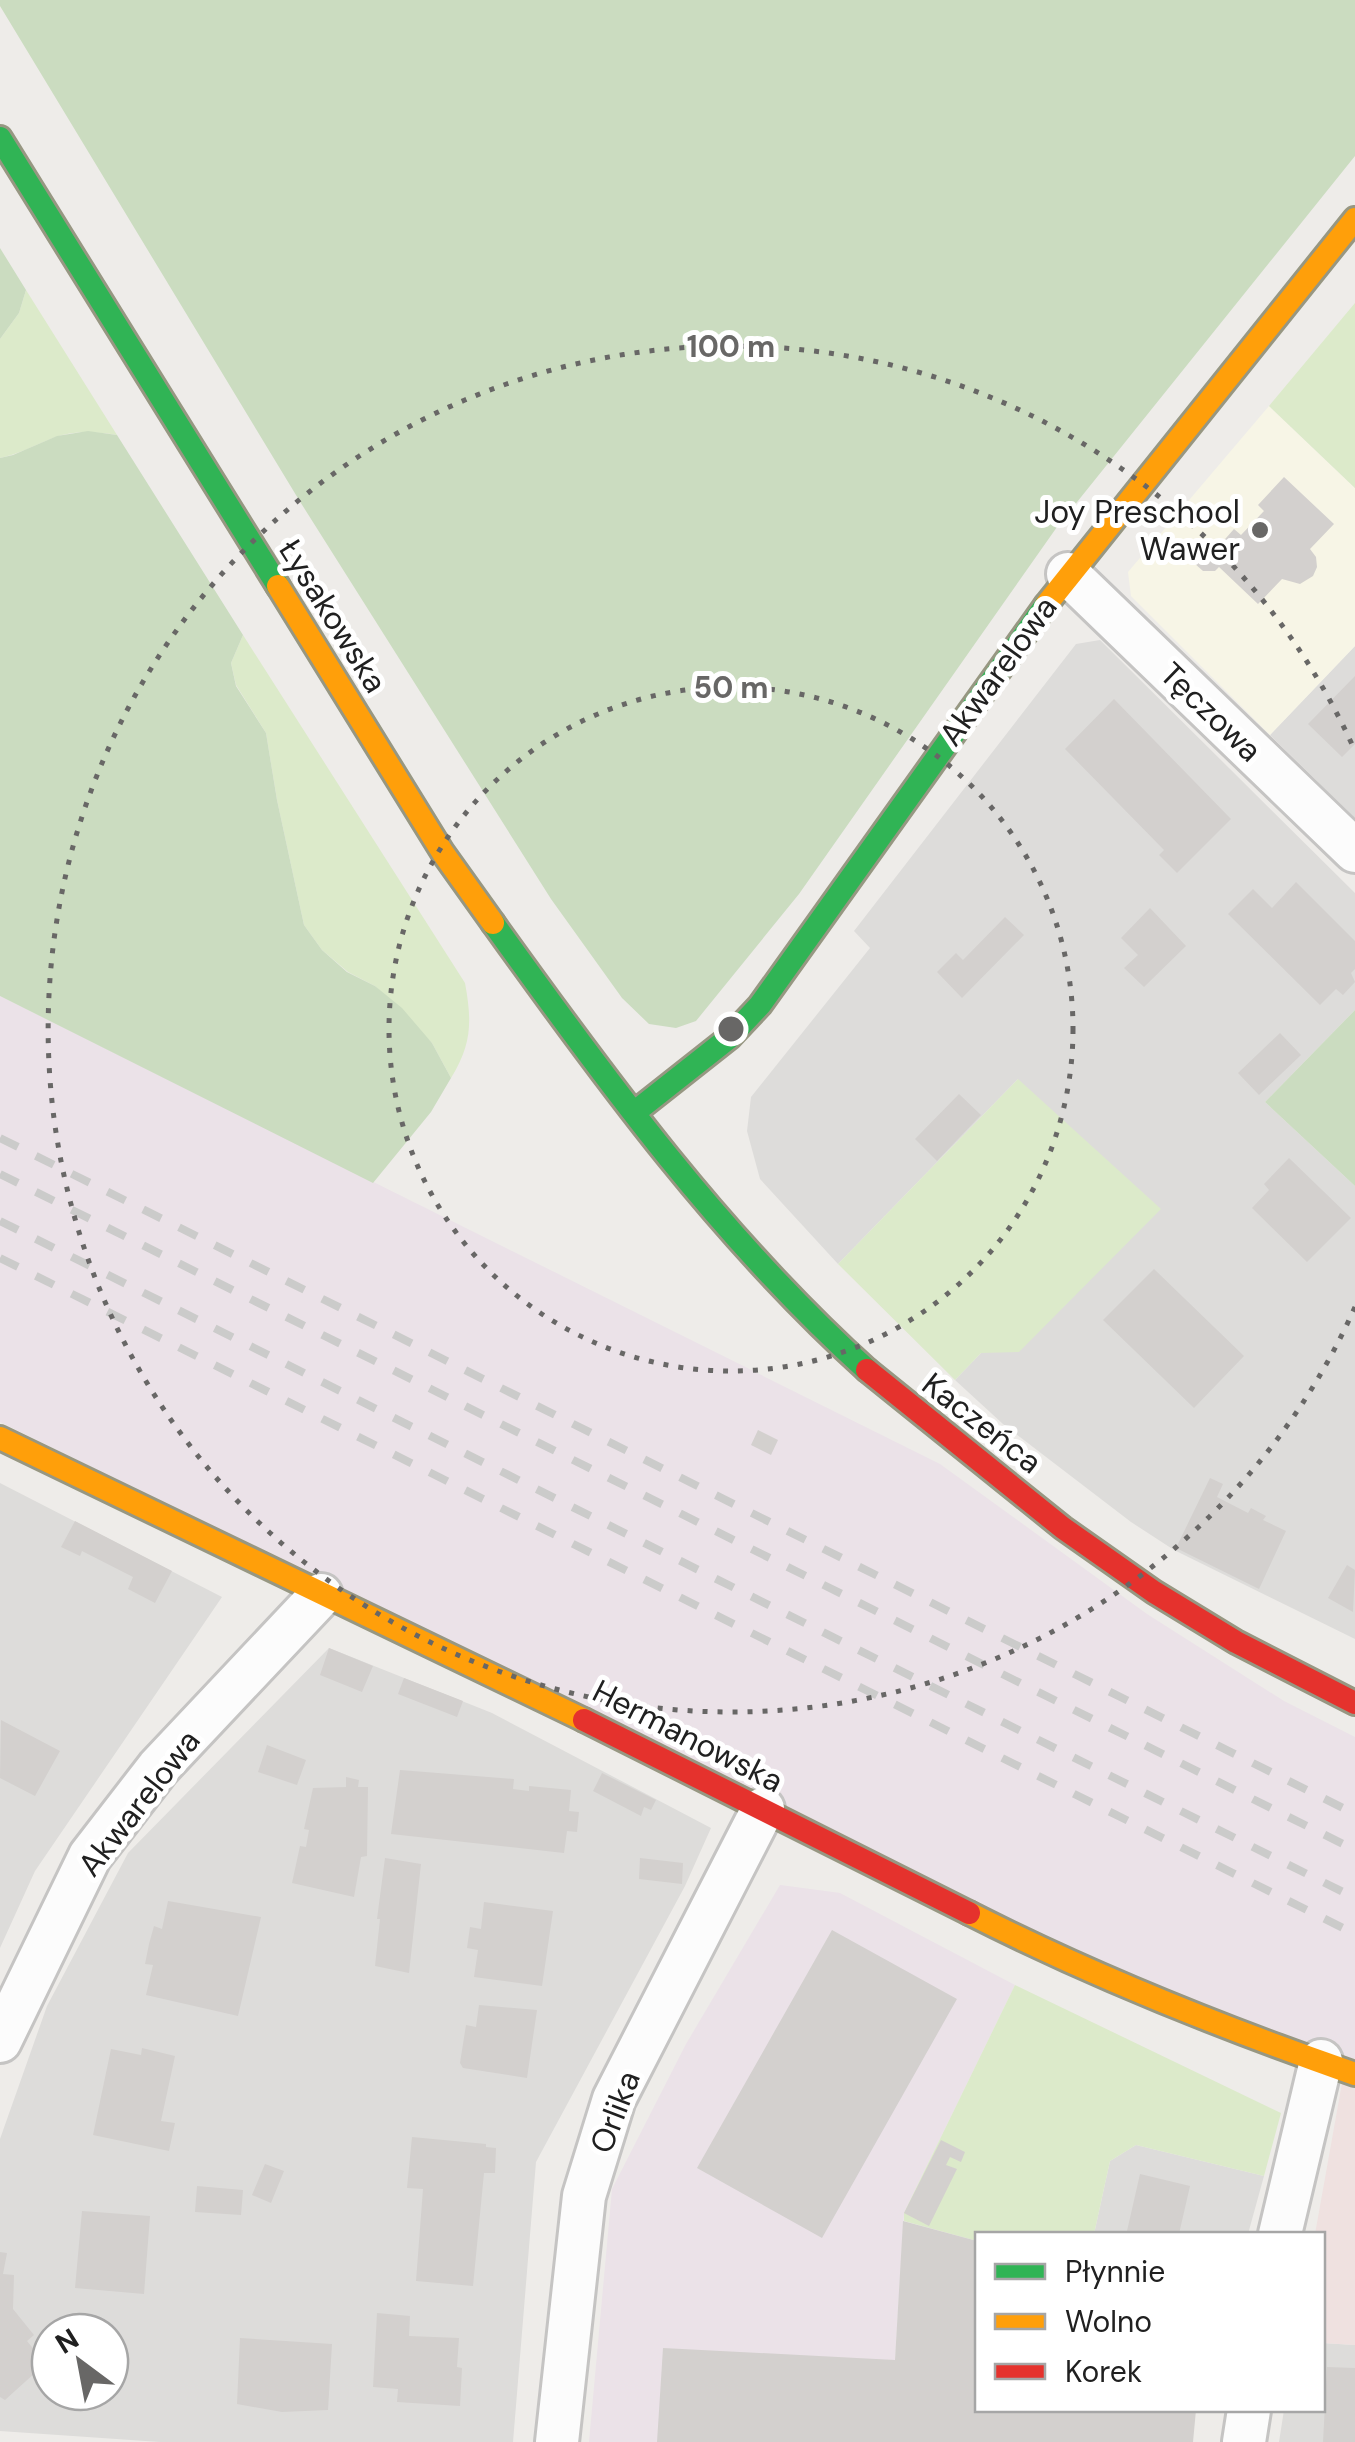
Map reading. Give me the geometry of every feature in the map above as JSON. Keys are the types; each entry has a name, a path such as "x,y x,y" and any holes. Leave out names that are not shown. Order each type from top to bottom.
{"street":[{"name":"Łysakowska","path":"0,138 443,853 523,968 635,1112"},
{"name":"Akwarelowa","path":"635,1112 730,1037 760,1004 1068,574 1355,219"},
{"name":"Tęczowa","path":"1068,574 1355,851"},
{"name":"Kaczeńca","path":"635,1112 710,1210 766,1273 887,1389 1063,1528 1154,1592 1236,1642 1355,1704"},
{"name":"Hermanowska","path":"0,1438 512,1684 1024,1941 1246,2036 1338,2067"},
{"name":"Akwarelowa","path":"0,2040 90,1856 158,1768 321,1595"},
{"name":"Orlika","path":"558,2442 584,2196 614,2100 763,1809"},
{"path":"1281,2232 1338,2067"},
{"path":"1244,2442 1249,2412"}],"shaded area":[{"name":"Joy Preschool Wawer","path":"1269,406 1355,488 1355,646 1270,735 1131,596 1128,572"},
{"path":"1100,640 1355,893 1355,1010 1265,1102 1355,1186 1355,1639 1174,1550 1003,1424 955,1380 981,1353 1018,1079 838,1264 760,1179 747,1131 751,1097 870,948 854,931 1076,644"},
{"path":"1355,646 1355,818 1270,735"},
{"path":"0,996 940,1464 1147,1614 1284,1701 1355,1737 1355,2090 0,1422"},
{"path":"0,1483 222,1597 35,1871 0,1948"},
{"path":"329,1648 492,1713 711,1828 685,1886 536,2162 513,2442 160,2442 0,2431 0,2139 47,2006 128,1853"},
{"path":"780,1885 840,1893 1015,1985 904,2213 890,2442 589,2442 612,2189 686,2044"},
{"path":"1342,2083 1355,2090 1355,2345 1325,2343 1325,2232 1315,2232"},
{"path":"1136,2145 1264,2176 1249,2232 1094,2232 1110,2161"},
{"path":"1325,2343 1355,2345 1355,2442 1279,2442 1284,2412 1325,2412"}],"green space":[{"path":"0,0 1355,0 1355,156 1057,527 799,894 696,1021 676,1028 649,1024 622,998 551,899 299,500 0,6"},
{"path":"0,248 26,290 19,313 0,339"},
{"path":"26,290 117,435 69,434 0,458 0,339 19,313"},
{"path":"1355,303 1355,488 1269,406"},
{"path":"88,431 117,435 243,635 231,663 236,686 266,733 304,925 322,950 347,972 375,986 402,1008 432,1043 451,1078 431,1112 373,1183 0,996 0,458 57,436"},
{"path":"243,635 465,983 469,1032 451,1078 432,1043 375,986 348,972 322,950 304,925 266,733 236,685 231,663"},
{"path":"1355,1010 1355,1186 1265,1102"},
{"path":"1018,1079 1161,1209 1019,1352 981,1353 955,1380 838,1264"},
{"path":"1015,1985 1281,2113 1264,2176 1136,2145 1110,2161 1094,2232 975,2232 975,2240 904,2221 904,2213"}],"building":[{"path":"1284,477 1334,524 1310,549 1316,557 1313,576 1300,584 1282,579 1258,604 1219,567 1203,571 1194,563 1194,552 1202,543 1218,547 1234,529 1241,535 1264,511 1258,505"},
{"path":"1355,676 1355,744 1342,757 1308,724"},
{"path":"1114,699 1231,819 1177,873 1159,855 1164,850 1065,749"},
{"path":"1296,882 1355,941 1355,969 1351,973 1355,982 1343,995 1336,989 1320,1005 1228,914 1253,889 1272,908"},
{"path":"1150,908 1186,946 1144,987 1124,968 1138,955 1121,938"},
{"path":"1005,917 1024,935 962,998 937,972 956,953 963,960"},
{"path":"1280,1033 1301,1055 1259,1095 1238,1073"},
{"path":"959,1094 981,1115 937,1161 915,1139"},
{"path":"1289,1158 1351,1218 1307,1262 1252,1208 1269,1190 1264,1184"},
{"path":"1154,1269 1244,1356 1194,1408 1103,1320"},
{"path":"758,1430 778,1440 771,1455 751,1445"},
{"path":"1210,1478 1223,1484 1217,1497 1248,1513 1251,1508 1266,1516 1263,1520 1286,1531 1259,1589 1176,1548"},
{"path":"75,1521 172,1571 155,1603 128,1589 133,1577 82,1551 80,1556 61,1547"},
{"path":"1347,1565 1355,1570 1353,1612 1328,1598"},
{"path":"329,1648 373,1666 362,1692 320,1675"},
{"path":"404,1678 463,1701 457,1717 398,1694"},
{"path":"1,1720 60,1751 35,1796 0,1778"},
{"path":"267,1745 306,1760 297,1785 258,1772"},
{"path":"400,1770 514,1779 513,1789 529,1791 529,1786 571,1790 569,1811 579,1812 577,1832 567,1831 564,1853 391,1834"},
{"path":"602,1773 656,1800 651,1810 644,1807 641,1816 593,1791"},
{"path":"346,1777 359,1780 358,1787 368,1787 367,1856 361,1857 354,1897 292,1883 300,1846 306,1847 309,1830 304,1829 313,1788 346,1787"},
{"path":"385,1858 421,1864 409,1973 375,1966"},
{"path":"640,1858 683,1863 682,1884 639,1879"},
{"path":"168,1901 261,1917 238,2016 146,1995 153,1965 145,1964 149,1944 154,1926 162,1929"},
{"path":"484,1902 553,1911 542,1986 474,1977 478,1950 467,1948 470,1927 481,1929"},
{"path":"832,1930 957,1999 822,2238 697,2168"},
{"path":"479,2005 537,2010 527,2078 463,2068 460,2063 466,2025 476,2027"},
{"path":"142,2048 175,2056 161,2121 175,2123 169,2151 93,2135 111,2049 141,2055"},
{"path":"412,2137 496,2148 495,2173 484,2173 473,2286 416,2281 423,2189 407,2188"},
{"path":"941,2140 965,2152 961,2162 950,2157 946,2165 957,2169 929,2226 904,2213"},
{"path":"265,2164 284,2171 271,2203 252,2195"},
{"path":"1140,2174 1190,2186 1179,2232 1127,2231"},
{"path":"197,2186 243,2190 241,2215 195,2212"},
{"path":"82,2211 150,2216 144,2294 75,2288"},
{"path":"903,2221 975,2240 975,2412 1196,2412 1193,2442 657,2442 663,2348 895,2360"},
{"path":"0,2252 7,2253 3,2274 14,2275 13,2309 30,2330 30,2377 5,2400 0,2397"},
{"path":"377,2313 410,2316 409,2336 459,2338 460,2406 397,2402 398,2389 373,2387"},
{"path":"240,2338 332,2344 328,2410 282,2412 237,2404"},
{"path":"1327,2367 1355,2368 1355,2442 1323,2442"}],"railway":[{"path":"0,1138 1355,1814"},
{"path":"0,1174 1355,1850"},
{"path":"0,1221 1355,1898"},
{"path":"0,1258 1355,1934"}],"traffic: fast":[{"path":"0,138 278,586"},
{"path":"635,1112 730,1037 760,1005 1046,605"},
{"path":"493,923 668,1157 763,1267 867,1370"}],"traffic: slow":[{"path":"1046,605 1355,219"},
{"path":"278,586 443,853 493,923"},
{"path":"0,1438 584,1720"},
{"path":"969,1913 1159,2000 1355,2074"}],"traffic: jam":[{"path":"867,1370 1063,1528 1154,1592 1236,1642 1355,1703"},
{"path":"584,1720 969,1913"}],"place":[{"name":"Joy Preschool Wawer","path":"1260,530"}]}
